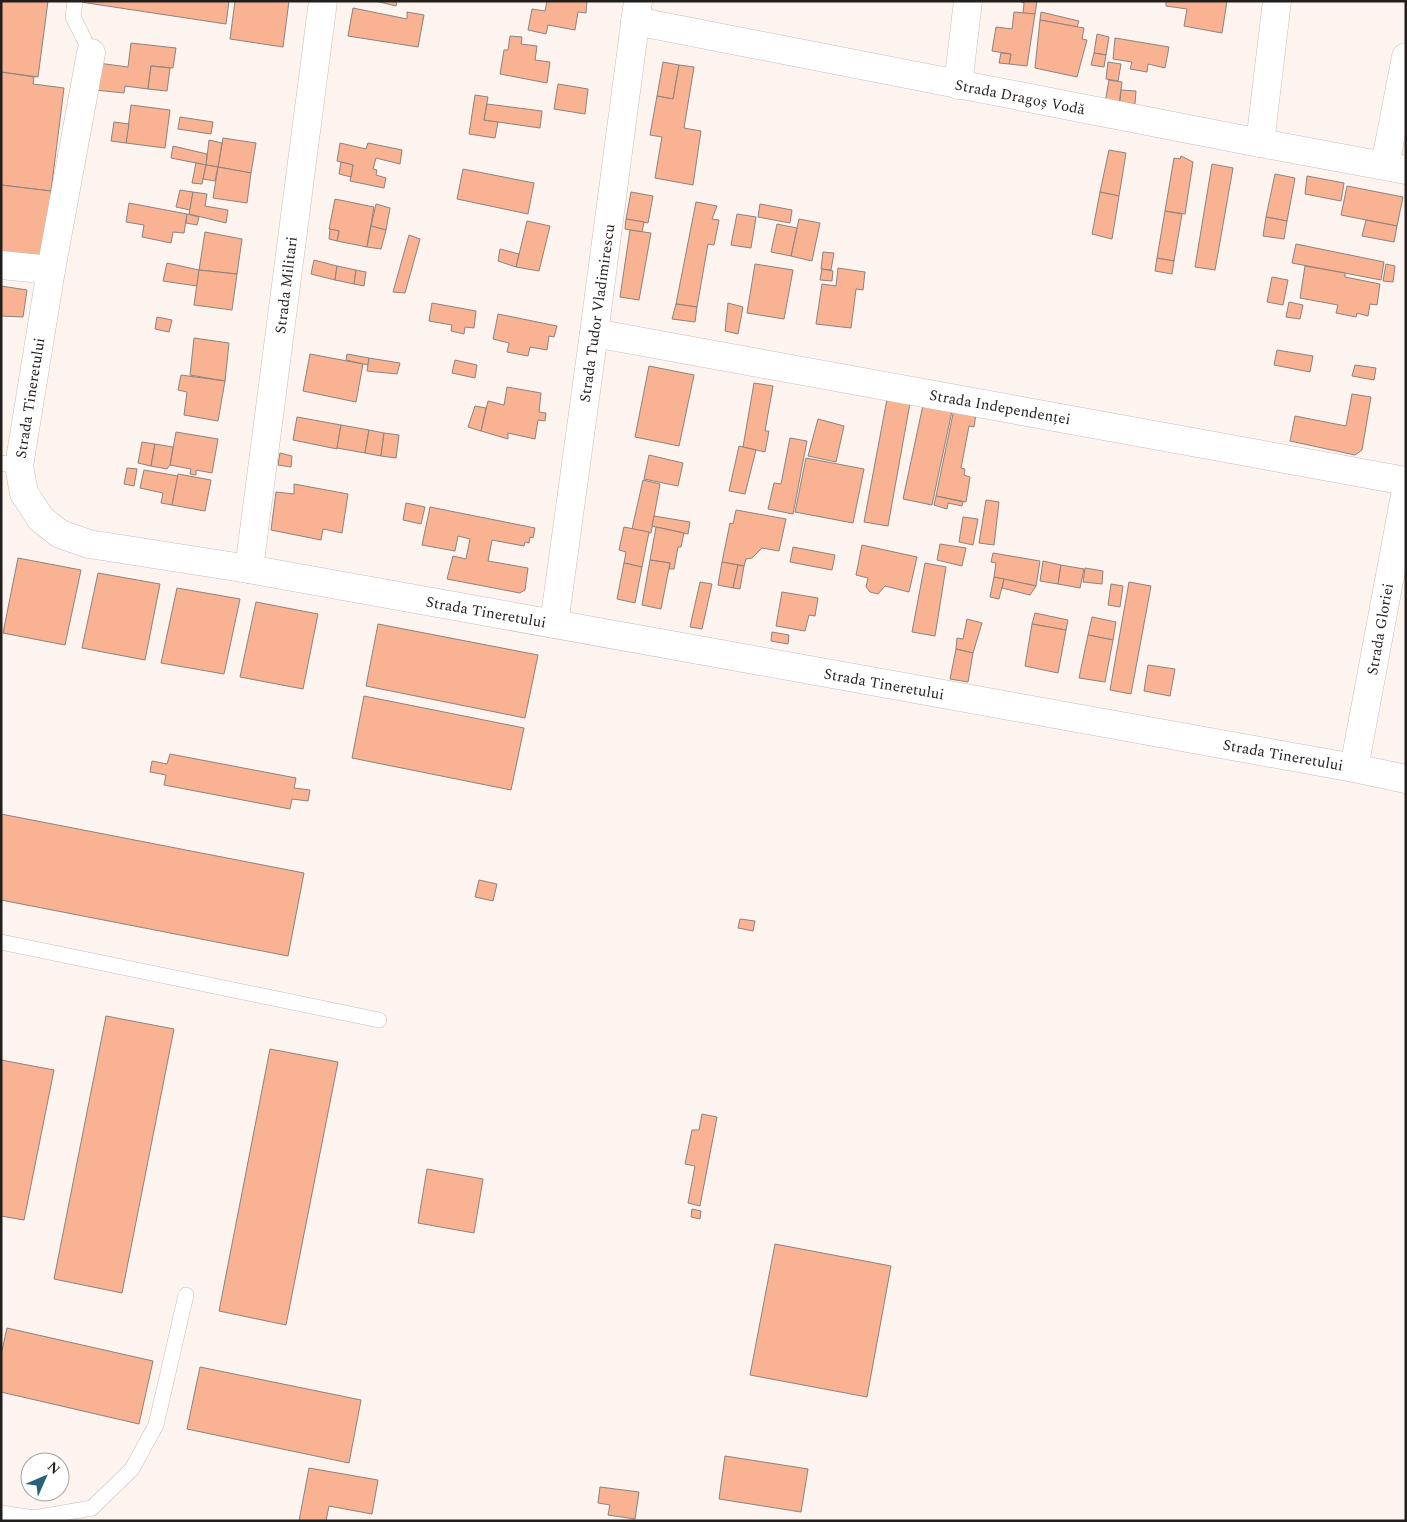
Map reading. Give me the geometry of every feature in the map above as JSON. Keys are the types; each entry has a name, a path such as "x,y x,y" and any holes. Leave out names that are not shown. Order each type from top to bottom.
{"street":[{"name":"Strada Militari","path":"249,569 323,1"},
{"path":"958,84 968,1"},
{"path":"1260,143 1277,1"},
{"name":"Strada Dragoș Vodă","path":"636,11 958,84 1260,143 1395,167"},
{"name":"Strada Tudor Vladimirescu","path":"554,624 636,11"},
{"name":"Strada Tineretului","path":"91,53 51,270 10,464 24,493 41,519 60,534 88,544 249,569 1354,768 1406,779"},
{"path":"1395,167 1406,57"},
{"path":"1,265 51,270"},
{"name":"Strada Independenței","path":"594,333 1406,480"},
{"name":"Strada Gloriei","path":"1354,768 1406,490"}],"lane":[{"path":"75,1 73,17 91,53"},
{"path":"1,942 379,1020"},
{"path":"1,1513 34,1518 92,1508 132,1469 156,1425 186,1296"}],"building":[{"path":"1,1 48,1 38,77 1,72"},
{"path":"74,1 229,1 226,24"},
{"path":"235,1 289,1 283,47 230,39"},
{"path":"375,1 397,1 396,6"},
{"path":"547,1 587,1 586,13 578,12 575,30 548,25 546,34 528,30 532,9 545,11"},
{"path":"1019,1 1037,1 1035,14 1023,13 1024,3"},
{"path":"1166,1 1227,1 1222,33 1184,26 1187,9 1166,6"},
{"path":"353,8 407,19 407,12 424,15 418,47 348,36"},
{"path":"1014,12 1035,14 1027,66 1009,64 1011,54 992,51 996,27 1012,29"},
{"path":"1041,12 1079,21 1077,27 1040,20"},
{"path":"1040,20 1084,28 1082,39 1087,40 1077,77 1035,68"},
{"path":"1097,34 1109,37 1106,55 1094,53"},
{"path":"510,36 522,37 521,44 537,46 535,60 550,62 547,83 500,74 504,50 508,50"},
{"path":"1115,38 1169,47 1165,68 1148,64 1147,72 1130,69 1132,62 1113,59"},
{"path":"131,43 176,48 173,68 151,66 148,89 125,86 124,93 95,90 98,63 128,67"},
{"path":"1001,53 1011,54 1009,64 999,63"},
{"path":"1094,53 1106,55 1104,67 1091,65"},
{"path":"663,62 679,65 673,99 657,96"},
{"path":"1108,62 1121,64 1118,81 1106,79"},
{"path":"679,65 694,67 684,128 701,131 693,185 655,178 662,137 650,135 657,96 673,99"},
{"path":"151,66 170,68 167,91 148,89"},
{"path":"1,72 34,77 33,84 64,88 51,191 1,185"},
{"path":"1109,80 1122,82 1119,105 1105,103"},
{"path":"558,84 588,89 585,114 554,109"},
{"path":"1121,90 1136,91 1135,104 1120,102"},
{"path":"475,95 488,97 484,120 498,122 495,138 469,134"},
{"path":"487,104 542,111 540,128 484,120"},
{"path":"131,105 170,110 165,148 126,143"},
{"path":"180,117 213,122 211,134 178,129"},
{"path":"114,122 129,124 126,143 111,141"},
{"path":"223,138 256,143 251,173 218,167"},
{"path":"209,140 222,143 218,167 206,165"},
{"path":"340,143 366,149 368,143 402,150 400,164 376,158 373,169 377,170 376,175 386,178 384,188 350,181 353,165 337,161"},
{"path":"173,146 207,154 206,165 171,158"},
{"path":"1109,150 1126,153 1119,196 1100,192"},
{"path":"1181,156 1193,162 1185,214 1165,211 1174,158 1180,159"},
{"path":"341,162 353,165 351,177 339,174"},
{"path":"196,163 206,165 202,184 192,183"},
{"path":"1212,164 1233,168 1215,270 1195,267"},
{"path":"206,165 218,167 215,181 203,179"},
{"path":"218,167 251,173 247,203 213,198"},
{"path":"463,169 534,183 528,214 457,199"},
{"path":"1275,174 1295,178 1287,221 1266,217"},
{"path":"1307,176 1344,183 1341,201 1305,194"},
{"path":"1,185 51,191 44,257 1,252"},
{"path":"1347,186 1403,197 1397,226 1341,215"},
{"path":"180,190 193,192 190,210 176,207"},
{"path":"193,192 207,194 205,206 228,210 226,223 189,214"},
{"path":"631,192 653,196 648,223 626,219"},
{"path":"1100,192 1119,196 1112,239 1092,234"},
{"path":"335,199 374,207 367,247 337,241 339,231 329,229"},
{"path":"696,202 717,206 712,219 719,220 714,245 708,244 697,307 676,304"},
{"path":"129,203 187,214 184,233 173,232 171,243 142,237 144,225 126,222"},
{"path":"376,204 390,208 386,230 371,226"},
{"path":"760,204 792,210 790,223 758,217"},
{"path":"1165,211 1182,214 1174,261 1157,258"},
{"path":"187,214 199,217 197,225 186,223"},
{"path":"737,214 756,217 751,248 731,245"},
{"path":"1266,217 1287,221 1284,239 1263,236"},
{"path":"626,219 644,222 642,232 625,229"},
{"path":"799,219 820,223 812,261 791,256"},
{"path":"1366,220 1397,226 1394,242 1362,236"},
{"path":"527,221 550,226 539,271 516,267"},
{"path":"777,224 797,228 791,256 771,252"},
{"path":"371,226 386,230 381,249 367,247"},
{"path":"330,229 339,231 337,241 329,239"},
{"path":"630,230 651,233 639,300 620,297"},
{"path":"205,232 242,239 237,274 199,270"},
{"path":"409,235 420,239 405,293 393,292"},
{"path":"1296,244 1384,262 1381,280 1292,263"},
{"path":"500,249 519,254 516,267 498,261"},
{"path":"823,252 834,253 831,270 821,269"},
{"path":"1157,258 1174,261 1172,274 1155,271"},
{"path":"314,260 337,266 335,280 311,274"},
{"path":"167,263 199,270 197,286 163,281"},
{"path":"755,264 793,270 784,319 747,313"},
{"path":"1386,264 1395,266 1393,282 1383,281"},
{"path":"337,266 356,270 354,284 335,280"},
{"path":"1305,266 1345,273 1345,277 1380,284 1377,305 1370,304 1368,316 1357,313 1356,317 1336,313 1338,305 1300,298"},
{"path":"838,268 865,272 863,290 856,289 851,328 816,324 822,284 836,286"},
{"path":"822,269 833,271 832,281 820,280"},
{"path":"199,270 237,274 232,310 194,305"},
{"path":"356,270 366,272 364,286 354,284"},
{"path":"1272,277 1288,280 1283,305 1267,302"},
{"path":"1,286 27,290 23,317 1,316"},
{"path":"1289,302 1303,305 1300,319 1286,317"},
{"path":"432,303 476,311 474,328 465,327 464,334 451,331 452,325 429,321"},
{"path":"728,303 743,307 738,334 725,331"},
{"path":"676,304 697,307 695,322 672,319"},
{"path":"498,314 557,326 554,337 549,336 547,350 530,347 528,356 507,352 509,343 493,339"},
{"path":"157,317 172,320 169,332 155,329"},
{"path":"194,338 229,343 225,381 190,375"},
{"path":"1277,350 1313,356 1310,372 1274,365"},
{"path":"310,354 363,364 356,402 303,391"},
{"path":"347,354 369,358 368,365 346,360"},
{"path":"369,358 400,363 397,374 367,371"},
{"path":"455,360 477,365 475,378 452,373"},
{"path":"1355,365 1376,368 1374,380 1352,376"},
{"path":"649,366 694,375 679,446 635,437"},
{"path":"181,375 225,381 218,421 184,415 187,392 178,390"},
{"path":"754,383 773,386 765,431 769,431 765,452 743,447"},
{"path":"507,387 541,393 539,412 546,413 545,421 538,420 535,439 508,433 508,439 481,431 488,401 504,405"},
{"path":"1352,394 1371,397 1362,450 1355,455 1290,441 1295,416 1346,426"},
{"path":"887,399 910,403 888,526 864,522"},
{"path":"923,405 952,411 932,505 903,499"},
{"path":"475,406 486,408 481,431 468,427"},
{"path":"954,409 976,414 974,427 969,426 961,468 965,469 964,475 970,477 966,502 936,496"},
{"path":"297,417 341,425 337,449 293,440"},
{"path":"818,419 844,426 836,462 808,456"},
{"path":"341,425 369,430 365,453 337,448"},
{"path":"369,430 384,433 381,456 365,453"},
{"path":"176,432 218,439 212,473 196,470 196,475 190,474 191,469 170,465"},
{"path":"384,433 399,435 396,458 381,456"},
{"path":"790,438 807,441 793,514 768,509 774,483 781,484"},
{"path":"142,442 155,444 151,466 138,463"},
{"path":"155,444 173,447 170,465 167,469 151,466"},
{"path":"739,446 756,450 745,494 729,491"},
{"path":"280,453 292,456 291,467 278,465"},
{"path":"649,455 683,463 678,486 644,479"},
{"path":"806,458 864,469 853,523 795,512"},
{"path":"127,468 137,469 134,486 124,484"},
{"path":"144,470 178,476 172,505 161,503 163,493 140,488"},
{"path":"178,474 211,480 205,511 172,505"},
{"path":"643,480 660,484 651,533 632,529"},
{"path":"294,484 348,494 342,533 323,529 321,540 271,530 276,492 294,494"},
{"path":"936,496 963,502 962,506 948,503 947,509 934,505"},
{"path":"986,500 999,502 994,545 979,543"},
{"path":"406,503 425,507 421,524 403,520"},
{"path":"430,507 535,528 533,538 530,537 529,543 525,542 524,546 492,540 488,561 528,568 525,590 520,593 447,579 453,556 466,559 470,539 458,536 455,551 422,545"},
{"path":"736,510 786,519 779,551 762,548 752,558 746,559 744,566 722,562 730,523 733,524"},
{"path":"654,516 690,522 688,534 652,526"},
{"path":"963,517 978,519 973,545 959,542"},
{"path":"624,527 649,532 642,567 624,563 626,552 619,550"},
{"path":"656,527 684,533 681,547 678,547 674,569 669,569 670,563 650,560"},
{"path":"940,544 966,548 962,566 937,560"},
{"path":"862,545 917,557 909,592 885,586 878,594 870,592 866,587 868,578 856,575"},
{"path":"793,547 835,555 832,570 790,562"},
{"path":"993,553 1040,561 1036,586 994,577 996,563 991,562"},
{"path":"18,558 81,570 65,645 3,633"},
{"path":"650,560 670,563 661,609 642,605"},
{"path":"1043,561 1061,565 1058,584 1040,581"},
{"path":"722,562 738,565 733,588 718,585"},
{"path":"624,563 642,567 635,603 617,599"},
{"path":"925,563 946,567 935,636 912,632"},
{"path":"738,565 744,566 740,589 733,588"},
{"path":"1061,565 1084,569 1080,588 1058,584"},
{"path":"1085,568 1103,571 1102,584 1083,582"},
{"path":"98,573 160,584 145,660 82,648"},
{"path":"994,577 1004,579 999,599 990,597"},
{"path":"1004,579 1036,586 1030,595 1002,588"},
{"path":"700,582 712,584 702,629 690,627"},
{"path":"1129,582 1151,586 1131,694 1110,690"},
{"path":"1111,584 1123,586 1120,607 1108,605"},
{"path":"177,588 240,599 224,674 161,663"},
{"path":"782,592 818,598 815,616 809,615 805,631 776,626"},
{"path":"256,602 318,614 303,689 240,677"},
{"path":"1035,613 1068,620 1066,630 1032,624"},
{"path":"1092,617 1116,622 1113,640 1088,635"},
{"path":"967,619 982,623 973,653 956,649 957,638 963,639"},
{"path":"378,624 538,655 525,718 366,686"},
{"path":"1032,624 1066,630 1058,673 1025,666"},
{"path":"772,632 789,635 788,644 771,641"},
{"path":"1088,635 1113,640 1105,682 1079,678"},
{"path":"956,649 973,653 968,682 950,679"},
{"path":"1148,665 1175,669 1170,696 1144,691"},
{"path":"364,696 524,728 511,790 352,758"},
{"path":"170,754 296,778 294,788 310,790 308,801 292,799 290,809 164,785 166,775 150,772 152,761 167,764"},
{"path":"1,814 304,873 288,956 1,900"},
{"path":"479,880 497,884 493,901 475,897"},
{"path":"740,919 755,921 753,931 738,928"},
{"path":"106,1016 174,1029 122,1293 54,1279"},
{"path":"270,1049 338,1062 286,1325 219,1311"},
{"path":"1,1060 54,1070 24,1220 1,1216"},
{"path":"702,1114 717,1117 700,1206 688,1203 695,1166 685,1164 692,1130 699,1130"},
{"path":"427,1169 483,1179 474,1233 418,1223"},
{"path":"692,1209 701,1211 700,1219 691,1217"},
{"path":"775,1244 891,1266 867,1397 750,1375"},
{"path":"7,1328 153,1361 139,1424 1,1392 1,1355"},
{"path":"200,1367 361,1400 349,1463 187,1429"},
{"path":"725,1456 808,1469 801,1512 719,1499"},
{"path":"309,1468 378,1480 372,1514 329,1506 326,1521 299,1521"},
{"path":"600,1487 639,1492 635,1519 608,1515 610,1505 598,1503"}]}
